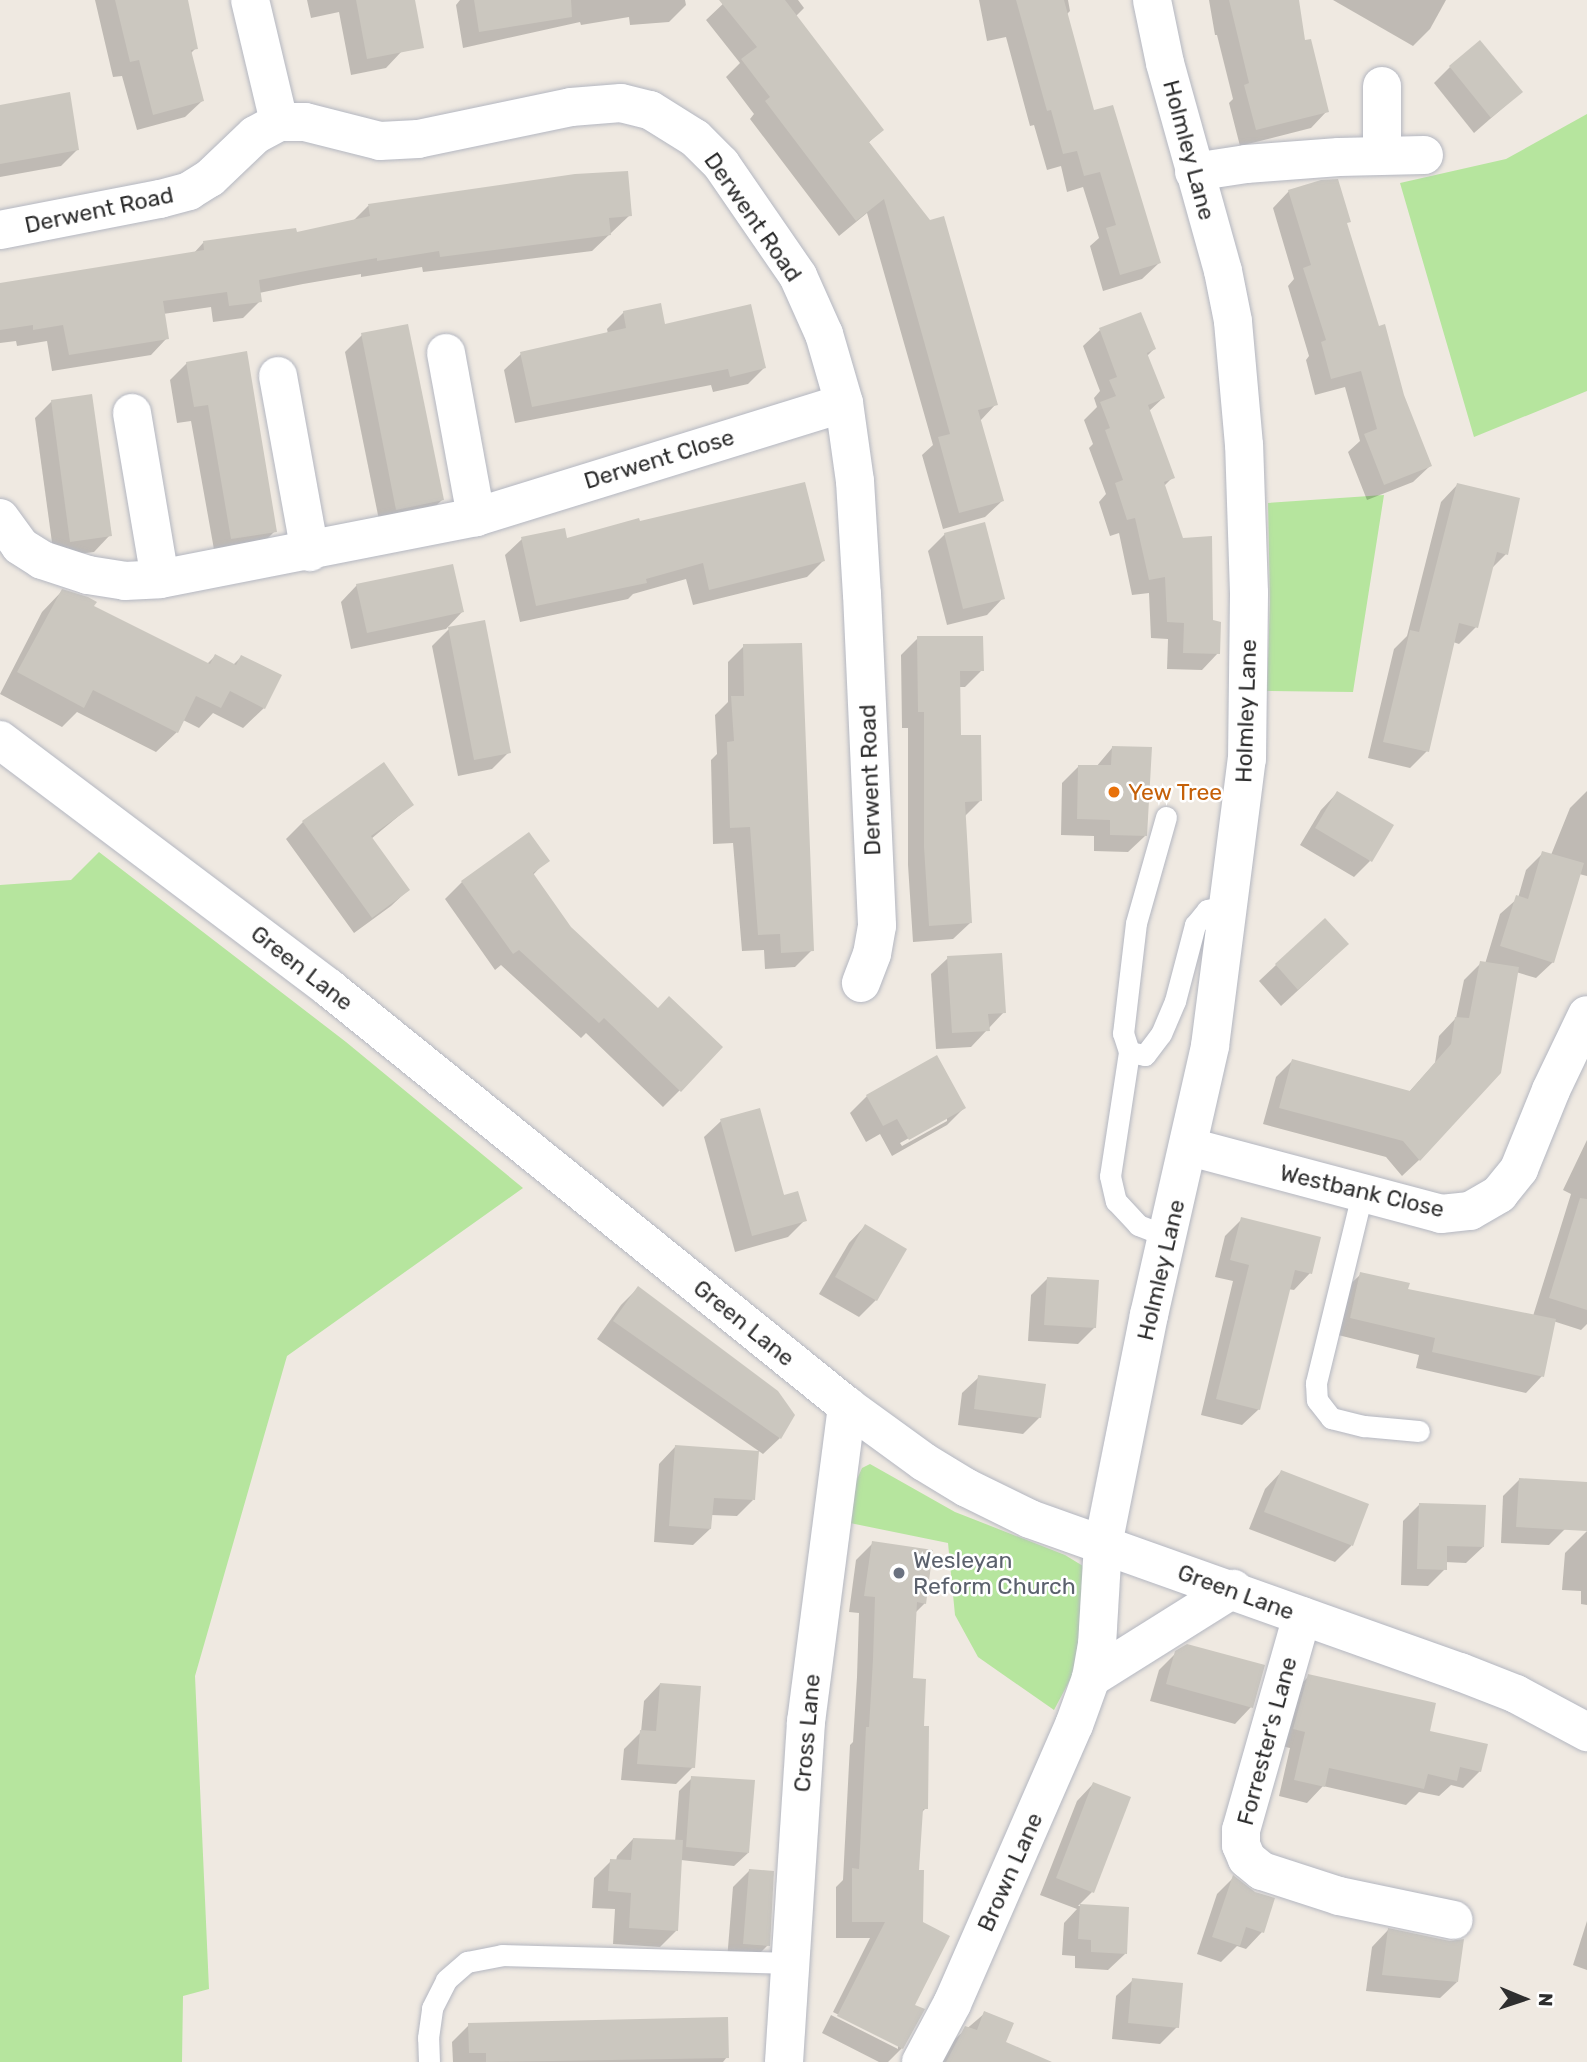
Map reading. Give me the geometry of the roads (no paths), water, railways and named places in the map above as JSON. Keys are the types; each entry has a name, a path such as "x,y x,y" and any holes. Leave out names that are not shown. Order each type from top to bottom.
{"street":[{"path":"250,0 279,122"},
{"name":"Holmley Lane","path":"1102,1545 1210,1046 1247,759 1249,593 1244,445 1233,321 1223,271 1165,63 1152,0"},
{"path":"1382,86 1382,154"},
{"name":"Derwent Road","path":"0,230 189,191 210,178 255,135 279,122 305,122 380,141 418,139 571,107 621,103 650,110 695,138 721,164 798,276 824,334 844,403 855,481 862,581 877,926 872,954 861,983"},
{"path":"1194,172 1246,164 1382,154 1424,155"},
{"path":"446,353 476,517"},
{"path":"278,376 310,552"},
{"name":"Derwent Close","path":"0,518 20,546 42,561 88,575 125,581 160,579 310,552 476,517 844,403"},
{"path":"132,413 160,579"},
{"name":"Green Lane","path":"0,740 329,988 847,1406 924,1462 967,1488 1030,1519 1233,1589 1504,1689 1587,1732"},
{"name":"Westbank Close","path":"1190,1147 1441,1213 1470,1211 1499,1194 1520,1169 1551,1090 1587,1015"},
{"name":"Cross Lane","path":"784,2062 806,1722 847,1406"},
{"name":"Brown Lane","path":"921,2062 952,2004 1074,1725 1091,1678 1097,1645 1102,1545"},
{"path":"1091,1678 1233,1589"},
{"name":"Forrester's Lane","path":"1302,1616 1241,1830 1241,1845 1247,1859 1262,1871 1339,1896 1454,1920"}],"lane":[{"path":"1166,817 1136,923 1123,1033 1129,1052 1110,1176 1116,1201 1138,1225 1168,1237"},
{"path":"1129,1052 1145,1055 1161,1034 1175,1001 1195,925 1208,910 1230,905"},
{"path":"1362,1194 1316,1383 1317,1400 1331,1418 1364,1426 1419,1431"},
{"path":"429,2062 428,2038 432,2008 446,1980 467,1962 502,1955 791,1963"}],"place":[{"name":"Yew Tree","path":"1114,792"},
{"name":"Wesleyan Reform Church","path":"899,1573"}]}
